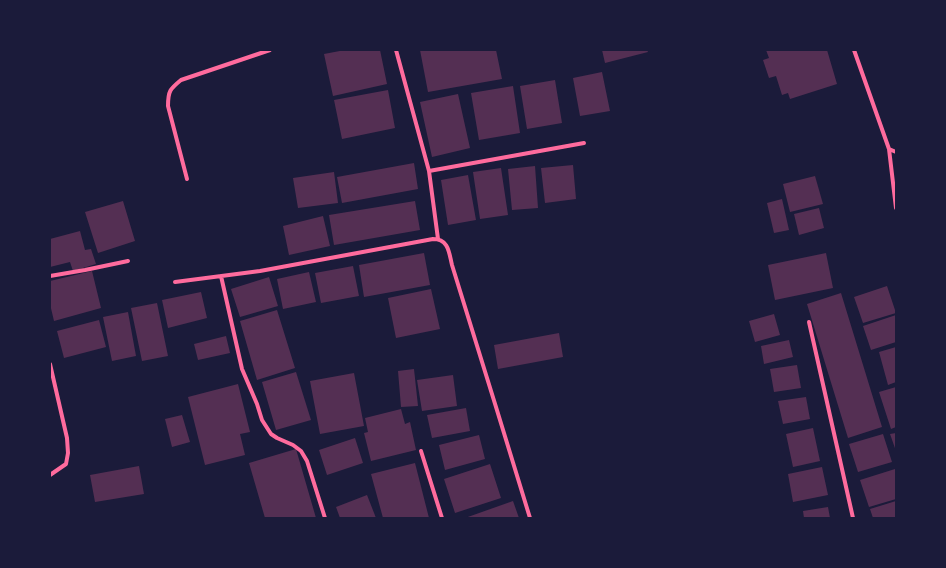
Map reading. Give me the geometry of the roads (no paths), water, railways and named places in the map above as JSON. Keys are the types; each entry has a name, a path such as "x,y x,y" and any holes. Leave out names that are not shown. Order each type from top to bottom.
{"street":[{"path":"187,179 168,106 168,96 172,88 181,80 270,50"},
{"path":"396,50 429,172 438,239"},
{"path":"854,50 889,149 896,208"},
{"path":"429,172 584,143"},
{"path":"889,149 896,152"},
{"path":"175,282 260,271 406,243 433,239 442,240 448,251 530,518"},
{"path":"50,276 128,261"},
{"path":"221,276 242,369 262,420 271,434 293,445 300,451 307,461 325,518"},
{"path":"809,322 853,518"},
{"path":"50,364 67,438 68,453 66,464 50,475"},
{"path":"421,451 442,518"}]}
